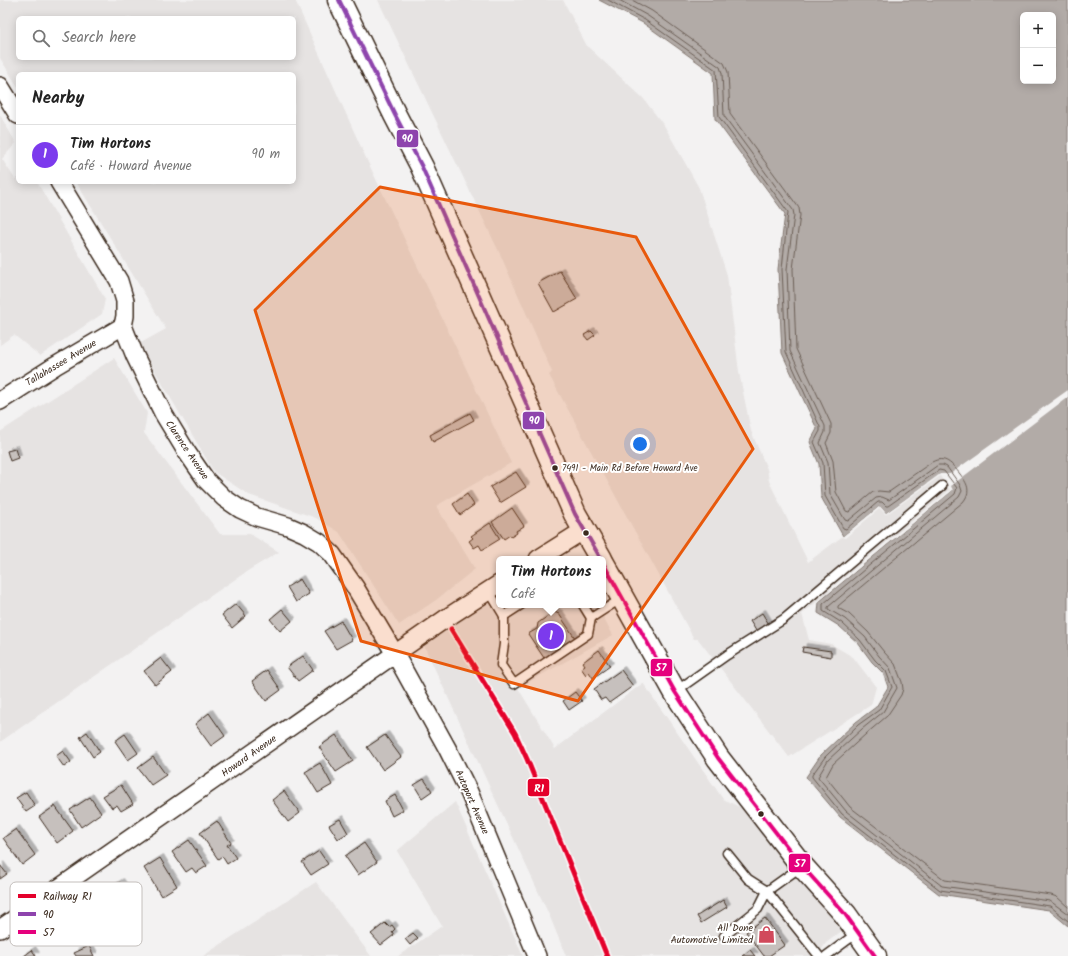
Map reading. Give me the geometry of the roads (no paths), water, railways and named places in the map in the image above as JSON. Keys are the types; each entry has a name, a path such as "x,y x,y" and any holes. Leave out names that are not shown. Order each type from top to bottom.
{"main road":[{"path":"339,0 422,166 575,514 599,556"},
{"path":"606,569 675,692 718,758 802,866 845,914 875,956"}],"street":[{"path":"0,86 16,112"},
{"name":"Clarence Avenue","path":"60,184 119,281 125,301 123,326 135,356 163,413 206,480 224,498 240,509 257,517 288,526 319,542 332,554 355,587 395,654"},
{"name":"Tallahassee Avenue","path":"0,401 55,366 123,326"},
{"path":"543,556 584,530"},
{"name":"Howard Avenue","path":"68,882 445,619 494,588"},
{"name":"Autoport Avenue","path":"395,654 447,748 466,786 537,956"},
{"name":"Howard Avenue","path":"0,929 10,922"}],"lane":[{"path":"675,692 722,659 784,619 942,486"},
{"path":"591,618 622,598"},
{"path":"501,608 504,616 504,644 501,665 514,684 588,634 591,618 585,608"},
{"path":"504,616 516,608"},
{"path":"726,853 748,879 767,891 818,956"},
{"path":"724,936 758,909 767,891 802,866"},
{"path":"826,956 858,932"}],"water":[{"path":"599,0 1068,0 1068,926 1049,910 939,894 840,817 806,777 821,755 856,722 876,707 888,687 883,673 872,662 858,643 839,626 818,613 819,602 953,490 941,474 886,513 880,506 843,536 821,497 819,464 810,442 817,429 782,353 778,269 785,214 715,119 713,73 643,23"}],"rail line":[{"name":"R1","path":"451,629 515,733 607,956"}],"place":[{"name":"7491 - Main Rd Before Howard Ave","path":"555,468"},
{"name":"Tim Hortons","path":"551,636"},
{"name":"All Done Automotive Limited","path":"766,934"}]}
